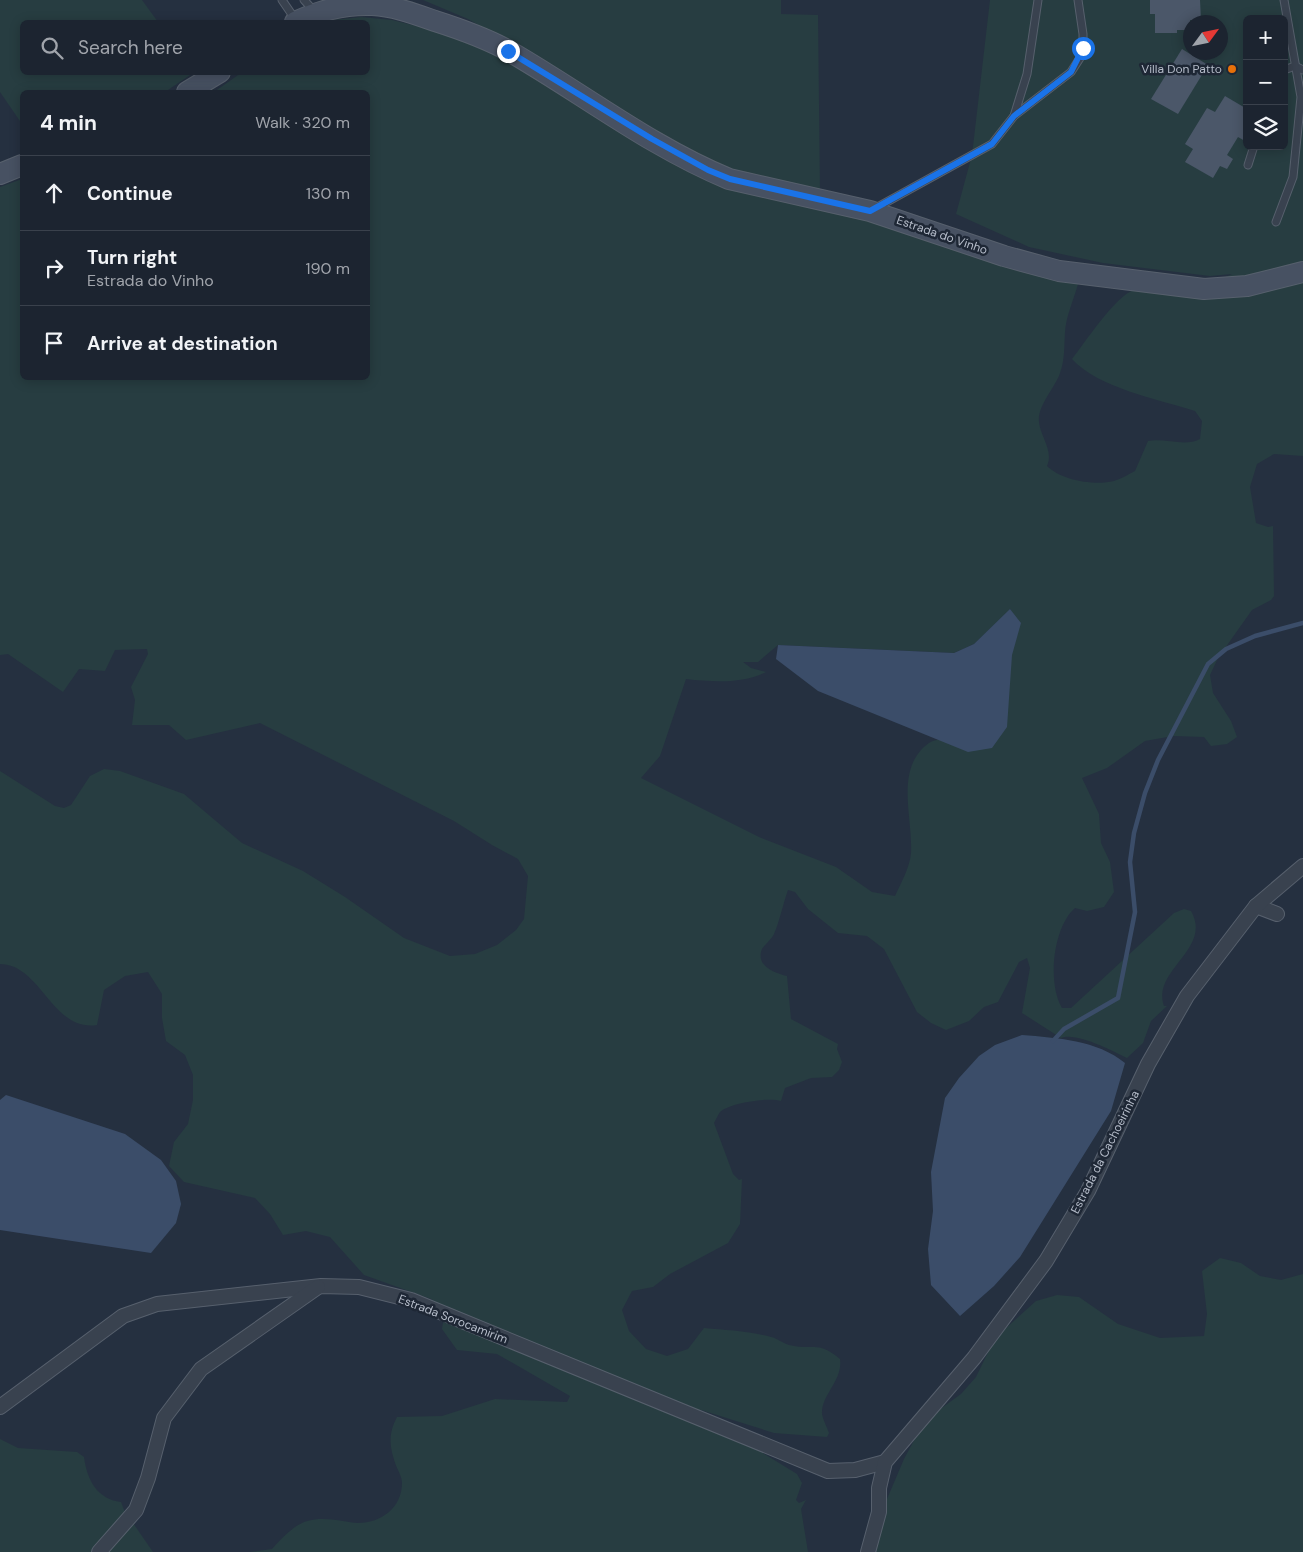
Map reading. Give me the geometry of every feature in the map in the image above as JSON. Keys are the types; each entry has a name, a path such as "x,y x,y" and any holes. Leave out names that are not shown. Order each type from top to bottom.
{"main road":[{"name":"Estrada do Vinho","path":"298,20 310,7 373,5 394,9 461,30 508,51 652,139 708,170 730,179 870,211 1036,266 1093,276 1204,289 1248,286 1303,272"},
{"path":"190,90 215,75"},
{"path":"0,174 20,166"}],"street":[{"name":"Estrada da Cachoeirinha","path":"885,1462 974,1358 1046,1261 1088,1191 1148,1064 1187,996 1256,906 1303,866"},
{"path":"1256,906 1277,914"},
{"path":"99,1552 136,1510 164,1418 201,1369 321,1286"},
{"name":"Estrada Sorocamirim","path":"0,1407 123,1316 157,1304 321,1286 359,1287 411,1300 828,1471 855,1470 885,1462"},
{"path":"868,1552 878,1512 879,1488 885,1462"}],"lane":[{"path":"282,0 295,20"},
{"path":"1014,116 1027,74 1038,0"},
{"path":"870,211 992,144 1014,116 1071,72 1080,58 1083,34 1078,0"},
{"path":"1276,222 1293,176 1298,142 1301,97 1284,0"},
{"path":"1288,69 1295,66 1303,70"},
{"path":"1248,165 1253,150"}],"green space":[{"path":"0,0 142,0 157,20 20,20 20,75 190,75 168,90 20,90 20,121 0,92"},
{"path":"423,0 781,0 781,14 818,15 820,194 708,163 510,43 468,19"},
{"path":"990,0 1303,0 1303,456 1274,454 1257,464 1250,487 1256,523 1268,527 1273,526 1274,596 1271,600 1252,610 1218,658 1210,675 1213,693 1231,721 1237,737 1227,744 1211,746 1204,737 1173,736 1145,741 1107,768 1082,778 1099,814 1101,843 1110,862 1114,892 1104,907 1087,911 1075,908 1062,928 1057,941 1054,970 1057,997 1062,1008 1071,1008 1174,913 1184,909 1191,911 1196,925 1194,937 1189,948 1166,981 1162,993 1164,1006 1167,1006 1151,1021 1143,1043 1127,1058 1085,1040 1068,1037 1061,1038 1022,1013 1030,968 1027,958 1019,962 998,1002 984,1007 969,1021 946,1030 931,1023 917,1012 884,949 867,936 838,933 808,909 795,892 788,890 774,934 762,949 761,960 767,968 787,976 791,1019 838,1044 837,1049 842,1062 839,1070 832,1077 811,1078 785,1088 781,1101 749,1102 732,1106 720,1112 714,1123 733,1174 739,1180 742,1179 740,1224 728,1243 670,1274 653,1287 632,1291 622,1310 629,1331 646,1349 667,1356 688,1349 704,1328 754,1333 797,1347 820,1348 840,1359 838,1374 823,1407 822,1414 829,1433 827,1437 774,1433 701,1410 694,1411 797,1474 802,1483 796,1500 799,1503 806,1500 801,1509 808,1552 250,1552 272,1549 290,1531 306,1522 324,1519 359,1523 368,1522 385,1515 392,1509 401,1493 402,1483 391,1442 392,1430 397,1417 442,1416 495,1399 567,1402 570,1396 497,1354 457,1350 442,1329 445,1309 431,1299 364,1275 330,1237 306,1231 283,1235 270,1214 255,1198 184,1182 169,1166 174,1142 188,1124 193,1100 193,1075 185,1055 166,1041 162,1018 162,994 148,972 125,976 104,990 97,1025 82,1024 69,1018 57,1009 26,975 14,967 0,964 0,771 55,806 64,808 71,805 90,776 104,769 120,771 184,794 242,843 303,871 345,897 404,938 450,956 475,954 497,945 516,930 524,919 528,876 518,859 454,821 260,723 186,740 169,725 132,725 135,700 131,687 148,654 147,649 115,650 105,671 79,669 63,692 8,654 0,655 0,187 20,180 20,380 370,380 370,90 217,90 238,75 370,75 370,20 333,20 361,17 392,20 428,29 465,42 506,60 697,174 868,217 1011,269 1078,284 1068,314 1062,368 1058,379 1043,403 1039,416 1040,427 1049,455 1047,466 1053,471 1078,481 1097,483 1114,481 1135,471 1148,441 1188,442 1200,439 1202,421 1195,411 1113,385 1097,378 1072,359 1118,301 1134,290 1170,289 1197,285 1215,281 1232,274 1210,276 1103,263 1029,247 956,214 972,155","holes":["1011,609 1011,616 951,738 929,743 918,753 912,766 908,779 911,853 907,869 895,896 872,892 836,867 759,837 641,778 660,756 686,679 727,681 757,676 766,672 751,668 743,662 758,662 778,645 954,653 974,644"]},
{"path":"1220,1258 1241,1263 1260,1276 1281,1280 1303,1274 1303,1552 869,1552 887,1499 904,1459 925,1420 961,1394 976,1377 995,1338 1036,1301 1057,1295 1079,1297 1118,1324 1160,1338 1204,1336 1207,1314 1202,1271"},
{"path":"0,1439 18,1448 77,1452 84,1457 85,1465 95,1487 106,1497 121,1502 124,1510 153,1552 0,1552"}],"water":[{"path":"1010,609 1021,623 1012,655 1007,727 992,748 968,752 818,691 776,659 778,645 954,653 974,644"},
{"path":"1022,1035 1063,1039 1089,1045 1114,1055 1125,1063 1111,1111 1020,1257 994,1286 960,1316 931,1285 928,1249 933,1211 931,1172 945,1098 959,1078 979,1056 995,1045"},
{"path":"6,1095 125,1134 161,1160 176,1181 181,1204 176,1223 151,1253 0,1230 0,1100"}],"building":[{"path":"1150,0 1200,0 1201,15 1183,15 1183,30 1177,30 1177,33 1155,33 1155,14 1150,14"},
{"path":"1182,49 1183,60 1200,60 1208,65 1178,114 1151,99"},
{"path":"1225,96 1243,107 1243,140 1238,137 1227,155 1233,159 1227,169 1220,166 1213,178 1185,162 1193,149 1185,144 1207,108 1215,112"}],"waterway":[{"path":"1053,1041 1064,1029 1118,998 1135,912 1130,862 1134,833 1145,793 1158,760 1208,664 1226,649 1255,636 1303,623"}],"place":[{"name":"Villa Don Patto","path":"1232,69"}],"route":[{"path":"508,51 652,139 708,170 730,179 870,211 992,144 1014,116 1071,72 1080,58 1083,48"}]}
